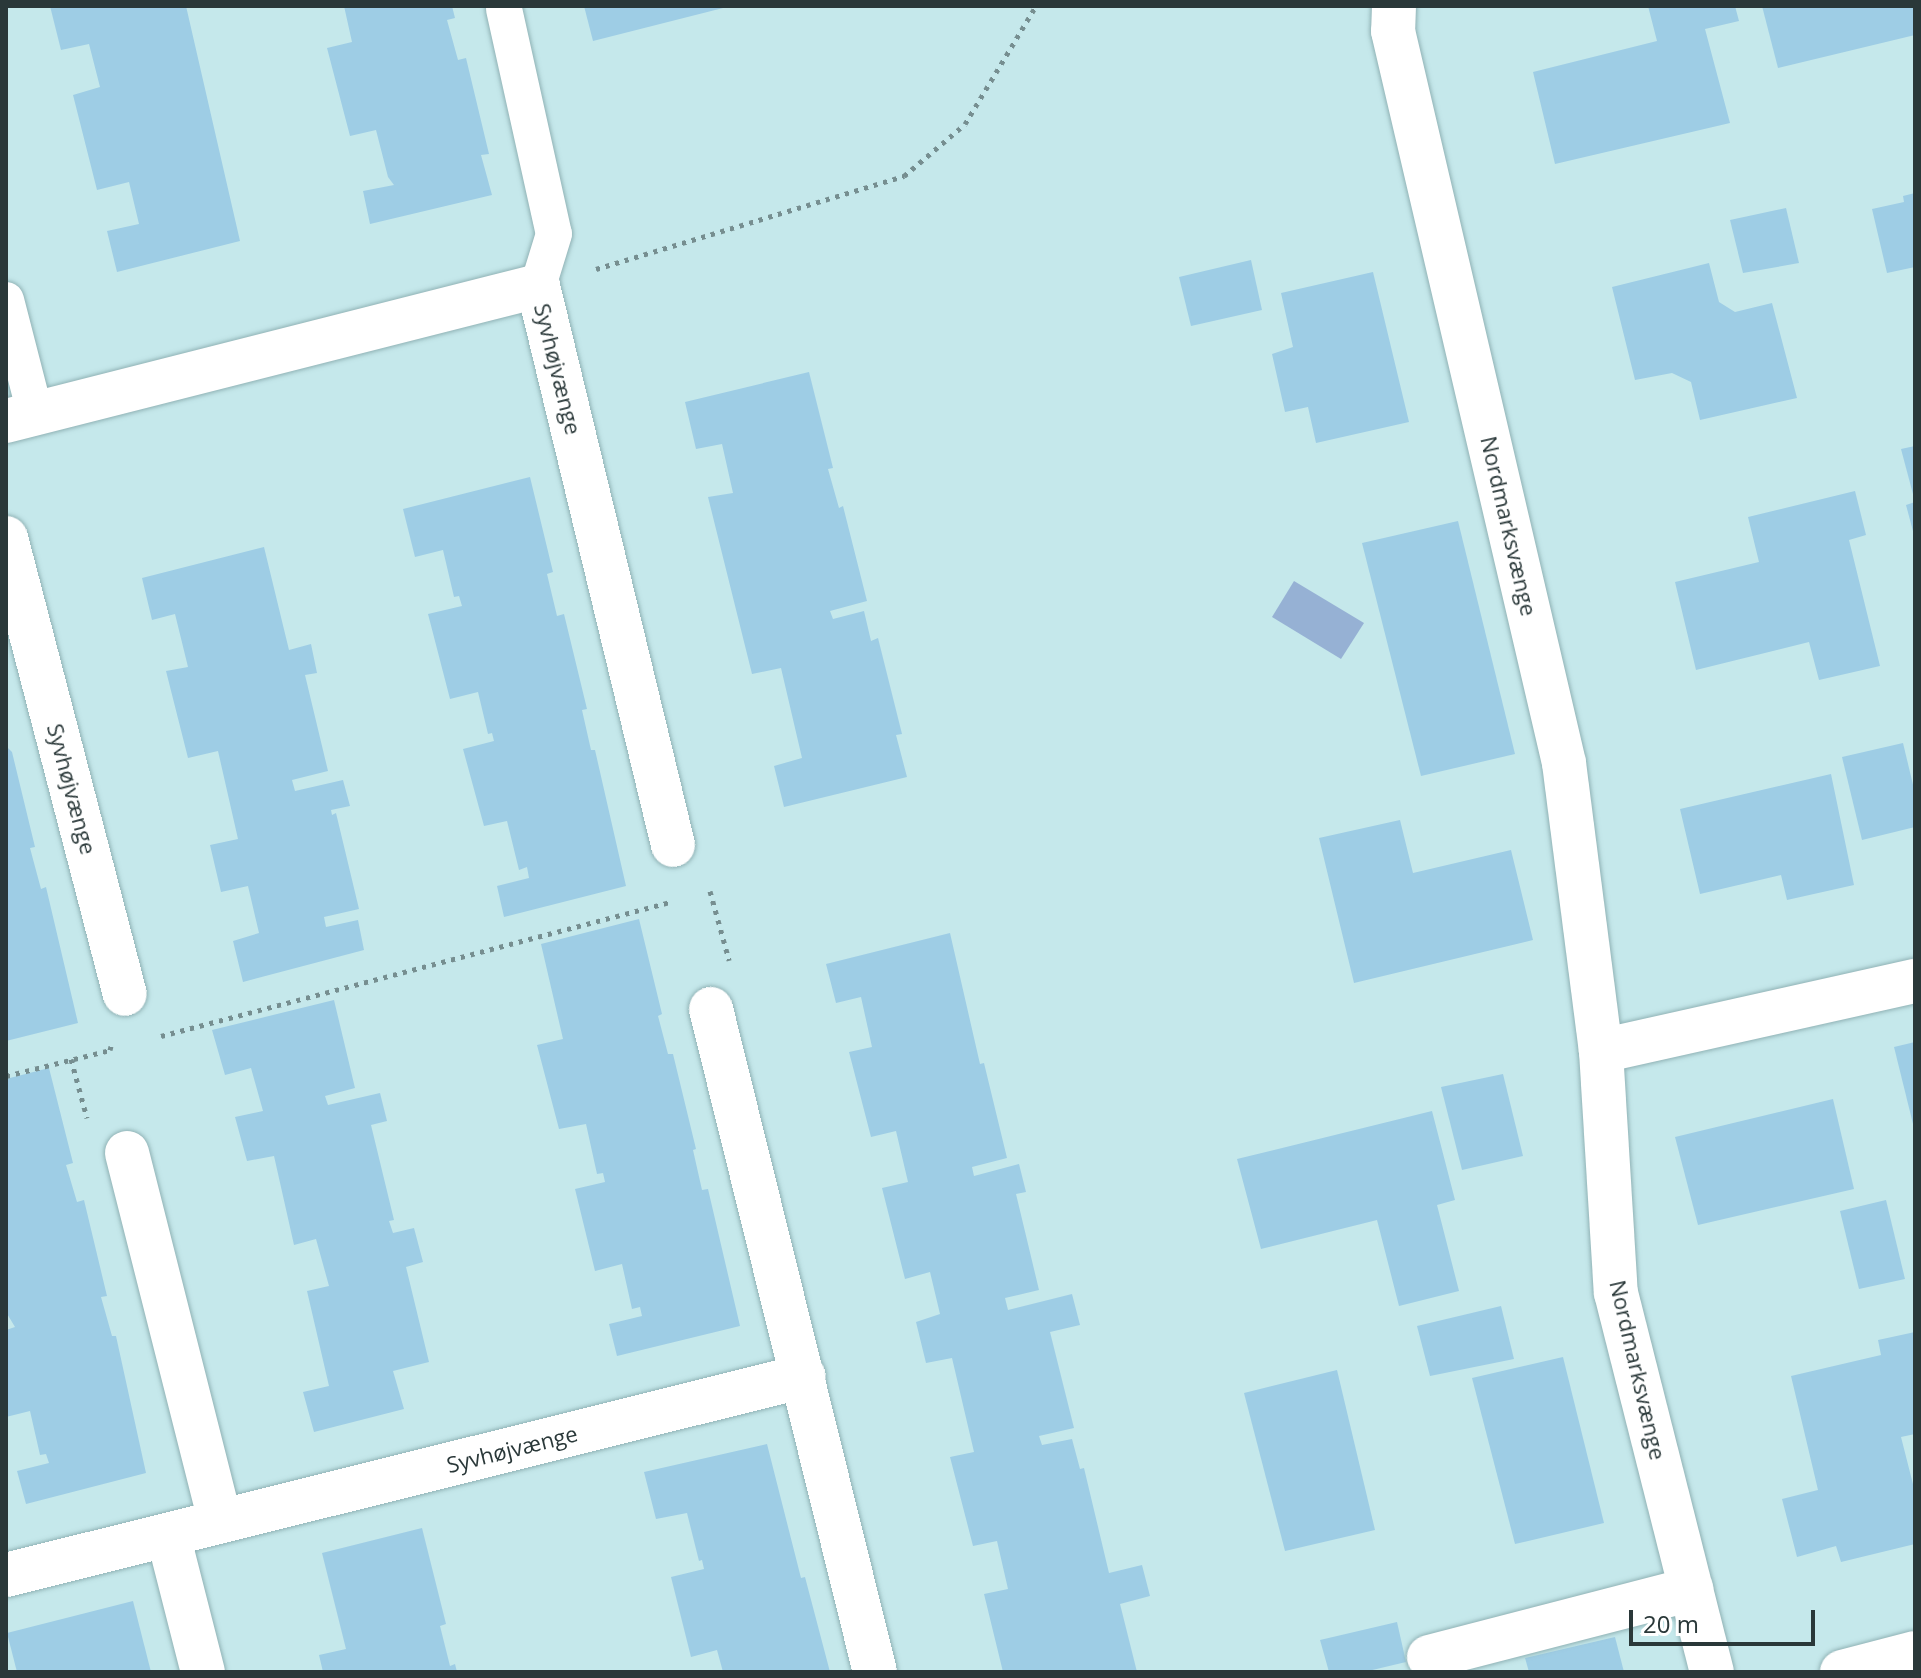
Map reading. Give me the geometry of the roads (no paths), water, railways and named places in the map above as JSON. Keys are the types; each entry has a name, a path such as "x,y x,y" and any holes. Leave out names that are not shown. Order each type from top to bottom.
{"street":[{"name":"Nordmarksvænge","path":"1394,6 1393,31 1564,763 1601,1051 1616,1293 1712,1672"},
{"name":"Syvhøjvænge","path":"20,417 538,286 673,845"},
{"name":"Syvhøjvænge","path":"6,538 125,994"},
{"path":"1601,1051 1915,981"},
{"path":"711,1009 875,1672"},
{"path":"127,1153 220,1521"},
{"name":"Syvhøjvænge","path":"6,1575 804,1376"},
{"path":"168,1535 203,1672"},
{"path":"1429,1657 1691,1589"},
{"path":"1842,1672 1915,1653"}],"lane":[{"path":"504,9 554,234 538,286"},
{"path":"6,300 20,417"}],"water":[{"path":"1294,581 1364,623 1341,659 1272,617"}]}
